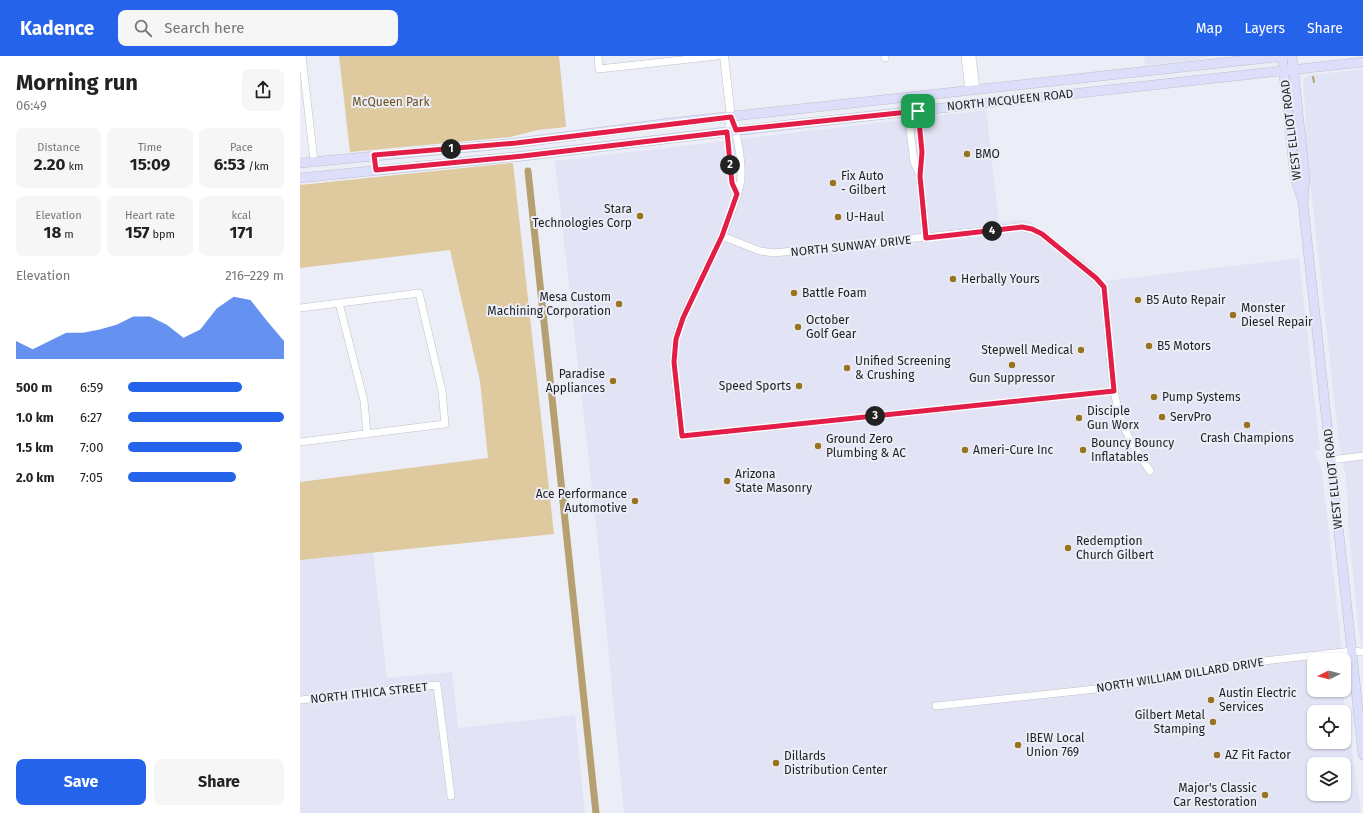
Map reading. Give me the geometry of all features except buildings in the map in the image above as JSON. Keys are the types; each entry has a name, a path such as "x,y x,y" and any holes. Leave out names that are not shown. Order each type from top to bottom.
{"main road":[{"name":"NORTH MCQUEEN ROAD","path":"300,163 522,142 906,97 1283,56"},
{"name":"WEST ELLIOT ROAD","path":"1283,56 1295,178 1303,203"},
{"name":"WEST ELLIOT ROAD","path":"1292,56 1305,177 1303,203 1363,755"},
{"name":"NORTH MCQUEEN ROAD","path":"300,178 523,156 732,131 1363,62"},
{"path":"1096,76 1098,91"},
{"path":"522,142 523,156"},
{"path":"374,155 376,170"}],"street":[{"path":"302,56 314,162"},
{"path":"598,56 599,69 674,58 717,56"},
{"path":"724,56 732,131 732,183 737,194 722,236 683,318 676,339 674,362 682,436 1114,391"},
{"path":"969,59 972,90"},
{"path":"916,96 922,152 920,176 926,238"},
{"path":"906,97 914,162 920,176"},
{"name":"NORTH SUNWAY DRIVE","path":"722,236 760,251 774,253 1022,227 1042,234 1096,278 1104,287 1114,391 1125,429 1150,472"},
{"path":"300,308 419,293 442,391 446,424 300,442"},
{"path":"339,302 364,402 367,434"},
{"path":"1331,460 1363,456"},
{"path":"1352,651 1363,646"},
{"path":"1352,651 1363,652"},
{"name":"NORTH WILLIAM DILLARD DRIVE","path":"936,706 1115,687 1154,681 1227,665 1352,651"},
{"name":"NORTH ITHICA STREET","path":"300,700 437,685 451,796"}],"shaded area":[{"path":"1144,56 1210,56 1197,60 1145,65"},
{"path":"1363,69 1363,652 1359,632 1348,524 1345,472 1339,443 1305,136 1306,117 1303,84 1304,78 1310,75"},
{"path":"986,110 999,222 1022,220 1031,222 1090,265 1104,281 1299,258 1320,450 1315,451 1322,471 1342,653 1307,653 1307,697 1344,697 1344,705 1307,705 1307,749 1351,749 1351,742 1361,813 624,813 597,533 555,161"},
{"path":"373,552 387,678 452,672 458,728 575,715 585,813 300,813 300,560"}],"green space":[{"name":"McQueen Park","path":"339,56 559,56 566,127 538,130 510,137 350,152"},
{"path":"513,163 554,534 300,560 300,482 488,458 480,381 450,250 300,268 300,185"}],"waterway":[{"path":"1313,77 1314,82"},
{"path":"528,171 596,813"}],"place":[{"name":"BMO","path":"967,154"},
{"name":"Fix Auto - Gilbert","path":"833,183"},
{"name":"Stara Technologies Corp","path":"640,216"},
{"name":"U-Haul","path":"838,217"},
{"name":"Herbally Yours","path":"953,279"},
{"name":"Battle Foam","path":"794,293"},
{"name":"B5 Auto Repair","path":"1138,300"},
{"name":"Mesa Custom Machining Corporation","path":"619,304"},
{"name":"Monster Diesel Repair","path":"1233,315"},
{"name":"October Golf Gear","path":"798,327"},
{"name":"B5 Motors","path":"1149,346"},
{"name":"Stepwell Medical","path":"1081,350"},
{"name":"Gun Suppressor","path":"1012,365"},
{"name":"Unified Screening & Crushing","path":"847,368"},
{"name":"Paradise Appliances","path":"613,381"},
{"name":"Speed Sports","path":"799,386"},
{"name":"Pump Systems","path":"1154,397"},
{"name":"ServPro","path":"1162,417"},
{"name":"Disciple Gun Worx","path":"1079,418"},
{"name":"Crash Champions","path":"1247,425"},
{"name":"Ground Zero Plumbing & AC","path":"818,446"},
{"name":"Ameri-Cure Inc","path":"965,450"},
{"name":"Bouncy Bouncy Inflatables","path":"1083,450"},
{"name":"Arizona State Masonry","path":"727,481"},
{"name":"Ace Performance Automotive","path":"635,501"},
{"name":"Redemption Church Gilbert","path":"1068,548"},
{"name":"Austin Electric Services","path":"1211,700"},
{"name":"Gilbert Metal Stamping","path":"1213,722"},
{"name":"IBEW Local Union 769","path":"1018,745"},
{"name":"AZ Fit Factor","path":"1217,755"},
{"name":"Dillards Distribution Center","path":"776,763"},
{"name":"Major's Classic Car Restoration","path":"1265,795"}],"route":[{"path":"918,111 922,152 920,176 926,238 1022,227 1032,229 1042,234 1096,278 1104,287 1114,391 682,436 674,362 676,339 683,318 722,236 737,194 732,183 727,132 523,156 376,170 374,155 516,143 670,123 731,117 736,130 918,111"}]}
